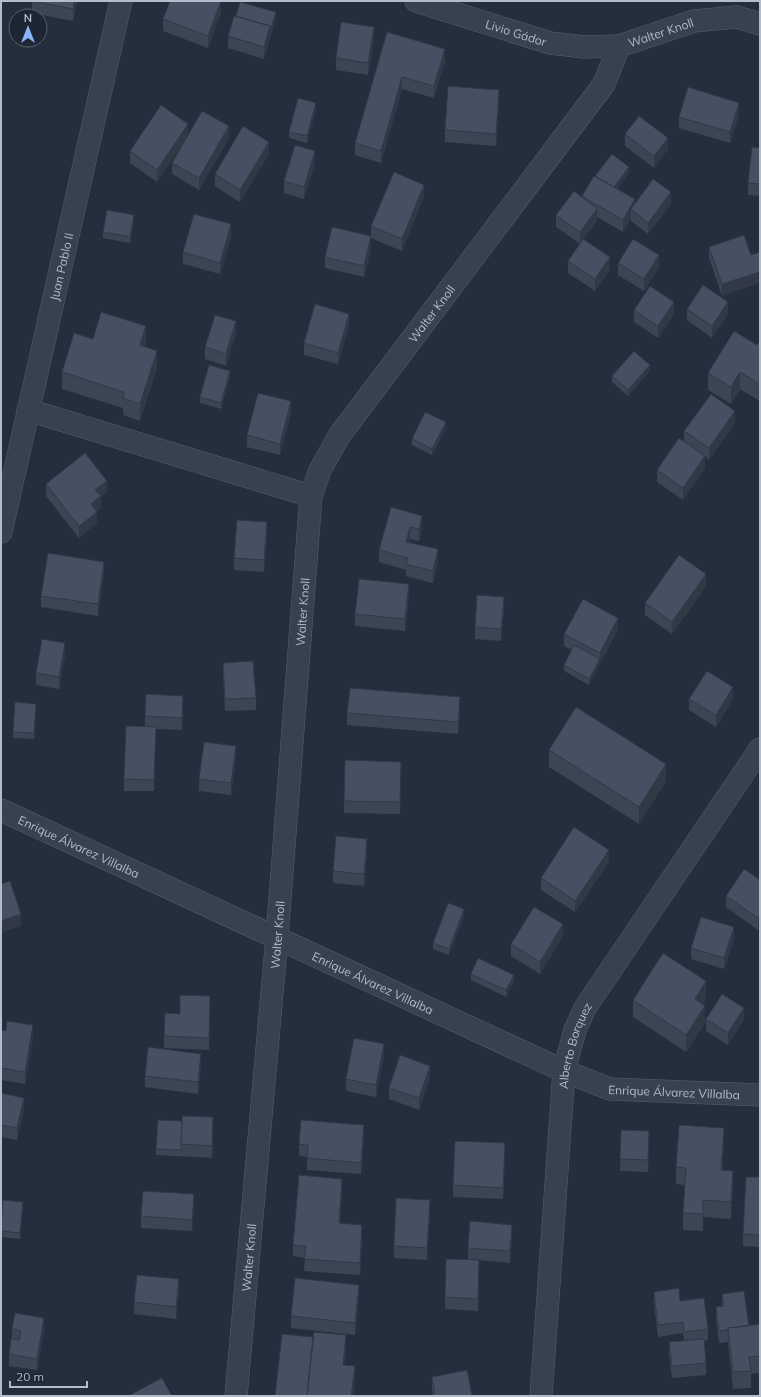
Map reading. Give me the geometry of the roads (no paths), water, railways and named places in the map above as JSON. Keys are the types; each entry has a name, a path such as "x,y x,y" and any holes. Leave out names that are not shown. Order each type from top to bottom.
{"street":[{"name":"Juan Pablo II","path":"1,532 122,1"},
{"name":"Livio Gádor","path":"416,1 550,43 584,47 619,46"},
{"path":"739,9 760,24"},
{"name":"Walter Knoll","path":"236,1396 277,937 311,496 320,470 340,436 604,84 619,46 739,9"},
{"path":"28,410 311,496"},
{"name":"Alberto Borquez","path":"541,1396 564,1071 575,1030 585,1008 760,749"},
{"name":"Enrique Álvarez Villalba","path":"1,810 564,1071 610,1089 760,1095"}]}
